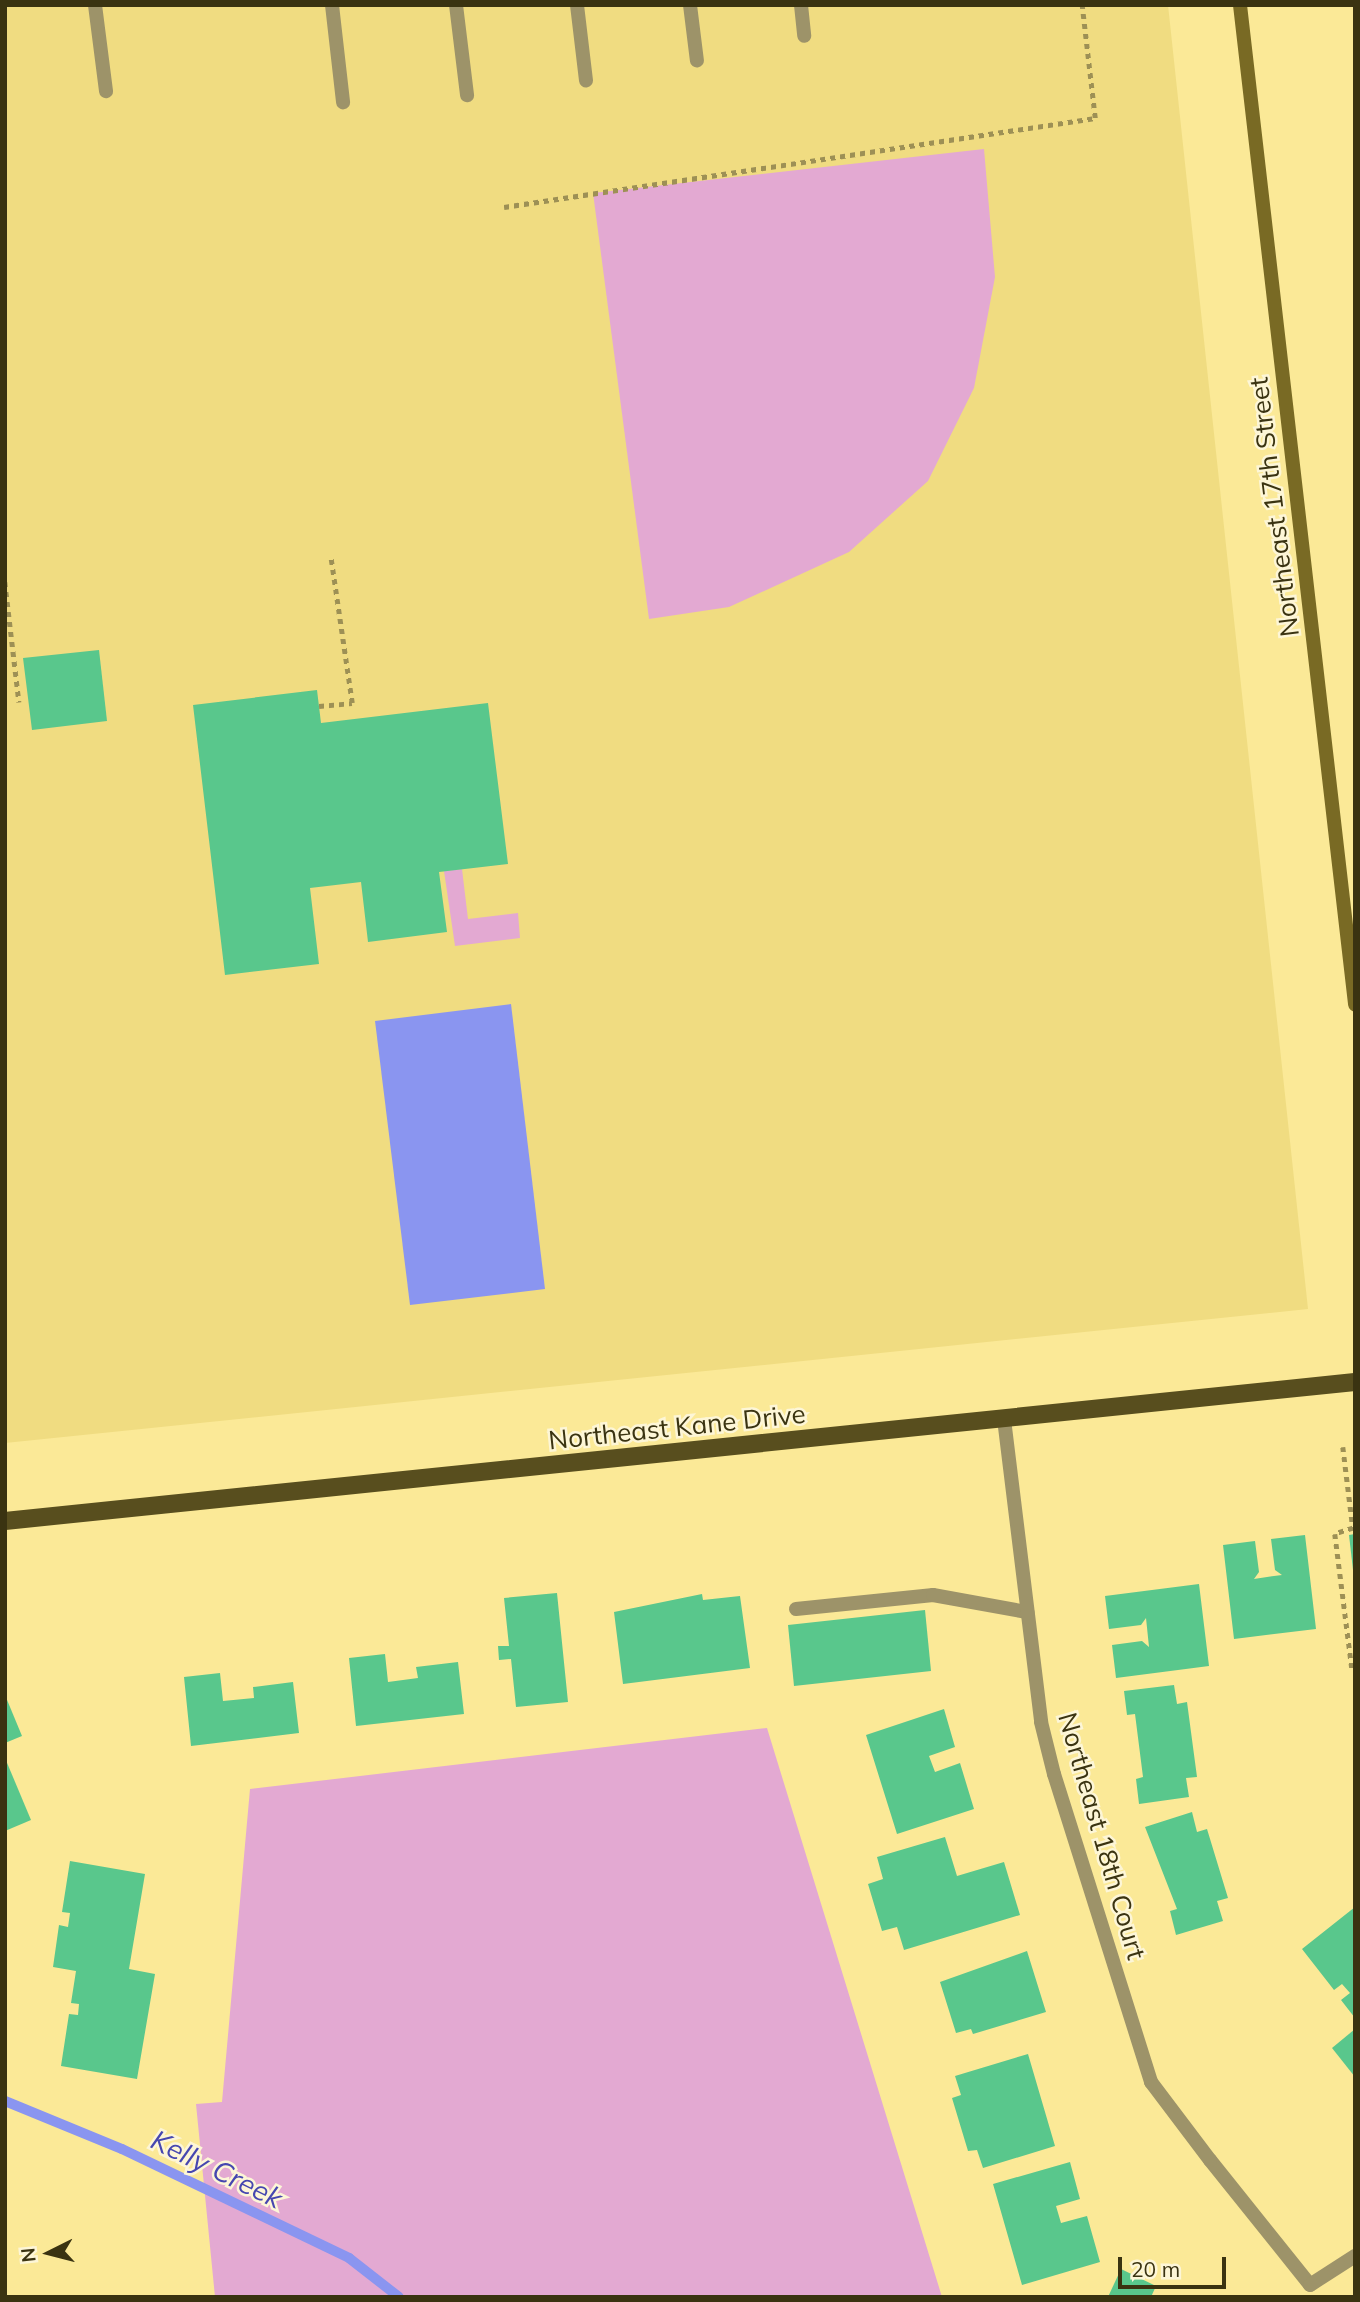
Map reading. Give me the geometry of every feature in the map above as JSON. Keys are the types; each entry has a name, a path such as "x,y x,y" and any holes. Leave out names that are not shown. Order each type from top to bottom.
{"main road":[{"name":"Northeast Kane Drive","path":"5,1521 1355,1382"}],"street":[{"path":"95,5 106,91"},
{"path":"332,5 343,102"},
{"path":"456,5 467,95"},
{"path":"577,5 586,80"},
{"path":"690,5 696,61"},
{"path":"801,5 804,36"},
{"name":"Northeast 17th Street","path":"1240,5 1355,1004"},
{"name":"Northeast 18th Court","path":"1004,1419 1027,1612 1054,1774 1151,2081 1310,2285 1355,2256"},
{"path":"796,1609 933,1595 1027,1612"}],"path":[{"path":"504,207 1095,118 1082,5"},
{"path":"318,706 352,703 331,559"},
{"path":"5,582 19,702"},
{"path":"1343,1447 1353,1528 1335,1534 1352,1669"}],"shaded area":[{"path":"5,5 1168,5 1308,1309 5,1443"},
{"path":"984,149 995,277 974,388 928,481 849,552 729,607 649,619 593,193"},
{"path":"462,869 468,919 518,913 520,938 455,946 444,871"},
{"path":"767,1728 942,2297 215,2297 196,2104 222,2102 250,1789"}],"water":[{"path":"511,1004 545,1289 410,1305 375,1021"}],"building":[{"path":"99,650 107,721 32,730 23,658"},
{"path":"317,690 321,723 488,703 508,864 439,872 447,932 368,942 361,882 310,888 319,964 225,975 193,705"},
{"path":"1355,1534 1355,1570 1353,1570 1349,1535"},
{"path":"1305,1535 1316,1629 1234,1639 1223,1545 1255,1541 1259,1572 1254,1579 1282,1575 1275,1570 1271,1539"},
{"path":"1199,1584 1209,1666 1116,1678 1112,1645 1142,1641 1149,1647 1146,1618 1141,1625 1109,1629 1105,1596"},
{"path":"557,1593 568,1702 516,1707 511,1659 499,1660 498,1646 509,1646 504,1598"},
{"path":"702,1594 703,1600 740,1596 750,1668 623,1684 614,1612"},
{"path":"925,1610 931,1671 794,1686 788,1625"},
{"path":"385,1654 388,1682 418,1678 416,1667 458,1662 464,1714 356,1726 349,1658"},
{"path":"220,1673 223,1701 254,1698 253,1687 293,1682 299,1733 191,1746 184,1677"},
{"path":"1174,1685 1177,1704 1187,1702 1197,1777 1186,1778 1189,1797 1139,1804 1136,1779 1143,1777 1135,1714 1127,1715 1124,1691"},
{"path":"5,1695 22,1736 5,1743"},
{"path":"944,1709 955,1747 929,1756 935,1772 960,1763 974,1809 897,1834 866,1735"},
{"path":"5,1758 31,1820 5,1831"},
{"path":"1192,1812 1197,1832 1207,1829 1228,1898 1217,1901 1223,1921 1176,1935 1170,1911 1177,1909 1145,1827"},
{"path":"945,1837 957,1876 1004,1862 1020,1915 904,1950 897,1927 882,1931 868,1884 883,1879 877,1857"},
{"path":"70,1861 145,1874 129,1969 155,1974 137,2079 61,2066 69,2014 78,2015 79,2004 71,2003 76,1971 53,1967 59,1925 68,1927 70,1913 62,1912"},
{"path":"1355,1907 1355,2018 1341,2000 1350,1993 1342,1984 1334,1990 1302,1949"},
{"path":"1027,1951 1046,2012 973,2034 971,2029 956,2033 940,1982"},
{"path":"1355,2029 1355,2077 1332,2048"},
{"path":"1028,2054 1055,2146 983,2168 977,2150 968,2151 952,2098 961,2095 955,2076"},
{"path":"1070,2162 1080,2199 1056,2206 1061,2223 1087,2216 1100,2262 1022,2285 993,2184"},
{"path":"1121,2269 1156,2286 1151,2297 1108,2297"}],"waterway":[{"name":"Kelly Creek","path":"5,2101 122,2149 349,2258 399,2297"}]}
